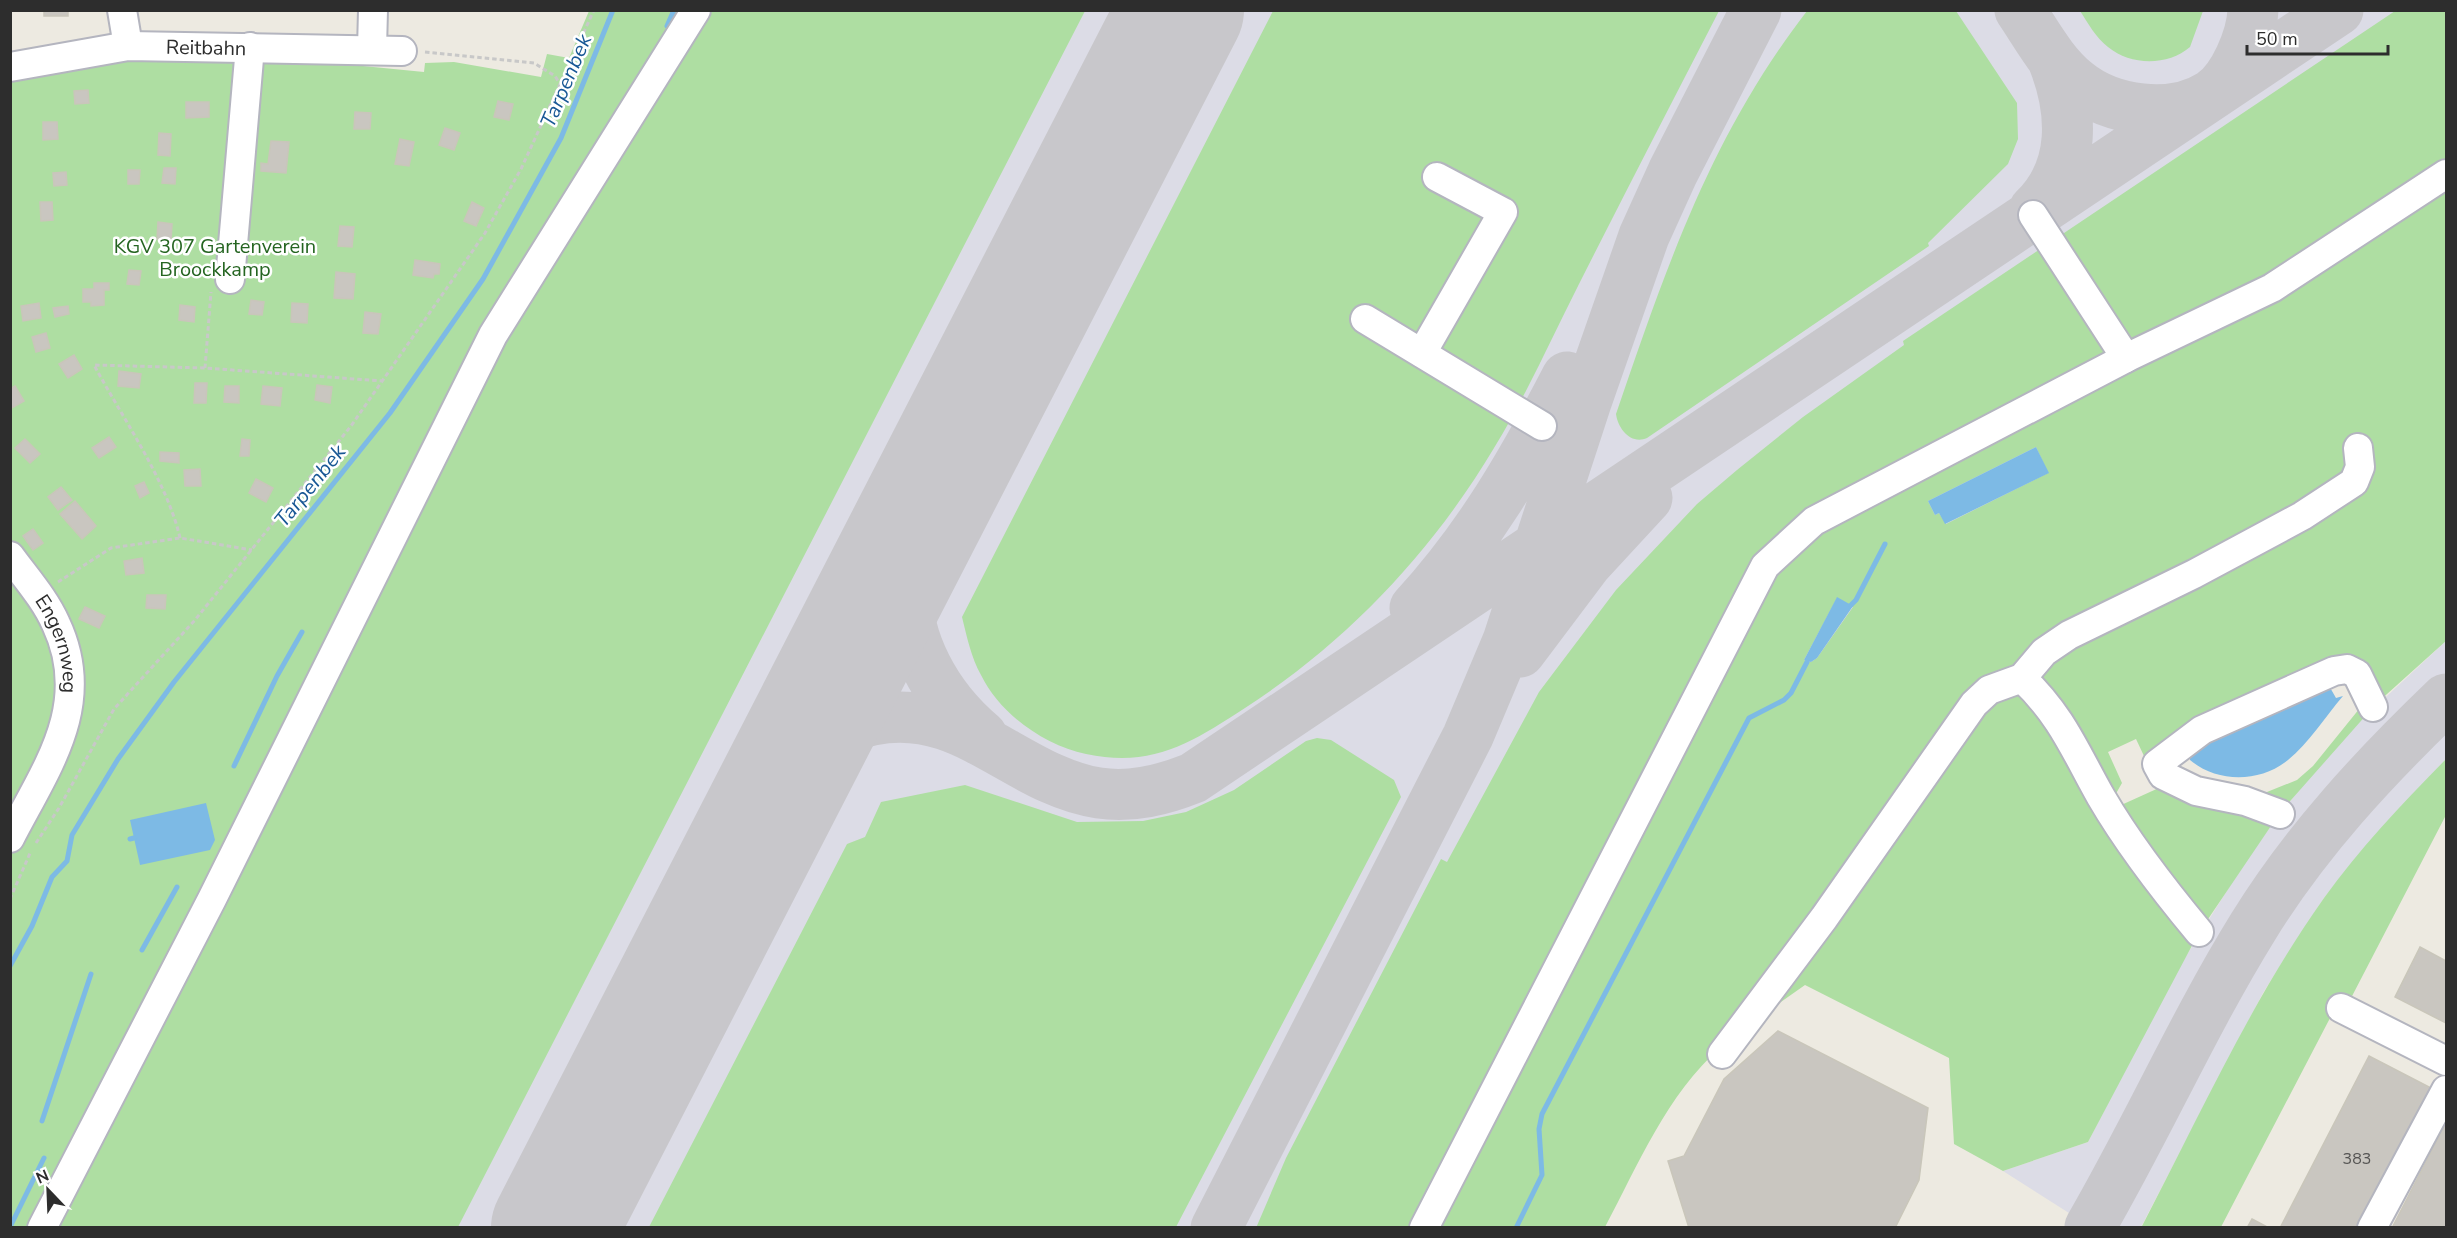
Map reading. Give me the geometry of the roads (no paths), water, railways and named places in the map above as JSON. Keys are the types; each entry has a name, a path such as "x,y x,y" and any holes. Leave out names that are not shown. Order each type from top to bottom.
{"street":[{"path":"122,10 128,46"},
{"path":"372,48 374,10"},
{"path":"42,1227 212,899 493,335 696,10"},
{"name":"Reitbahn","path":"10,67 128,46 372,48 402,51"},
{"path":"230,279 250,47"},
{"path":"1424,1227 1765,566 1814,521 2126,358 2272,288 2446,174"},
{"path":"1422,353 1503,212 1437,177"},
{"path":"2033,215 2126,358"},
{"path":"1365,319 1542,426"},
{"path":"1722,1054 1824,918 1974,704 1989,690 2022,678 2044,652 2069,635 2213,564 2302,516 2354,482 2361,467 2358,448"},
{"name":"Engernweg","path":"10,556 39,595 63,641 71,668 71,702 63,735 10,838"},
{"path":"2280,814 2245,801 2196,790 2163,775 2157,764 2202,729 2334,671 2347,669 2357,674 2373,707"},
{"path":"2022,678 2059,719 2115,819 2170,897 2199,932"},
{"path":"2341,1008 2446,1061"},
{"path":"2372,1227 2446,1090"}],"water":[{"path":"2036,447 2049,473 1945,524 1939,513 1935,515 1928,501"},
{"path":"1837,597 1853,606 1817,658 1811,662 1804,660"},
{"path":"2328,684 2336,698 2343,696 2303,746 2277,768 2252,776 2225,776 2201,768 2190,760 2189,752"},
{"path":"206,803 215,840 210,850 140,865 130,820"}],"waterway":[{"name":"Tarpenbek","path":"10,966 32,926 52,877 67,861 72,835 118,759 174,682 390,413 483,279 561,138 613,10"},
{"path":"667,26 674,10"},
{"path":"1851,605 1856,600 1885,544"},
{"path":"234,766 277,676 302,632"},
{"path":"1516,1228 1542,1175 1539,1129 1542,1114 1749,718 1784,700 1791,693 1807,662"},
{"path":"130,839 134,838"},
{"path":"142,950 177,887"},
{"path":"42,1121 91,974"},
{"path":"10,1227 44,1158"}],"park label":[{"name":"KGV 307 Gartenverein Broockkamp","path":"215,258"}]}
